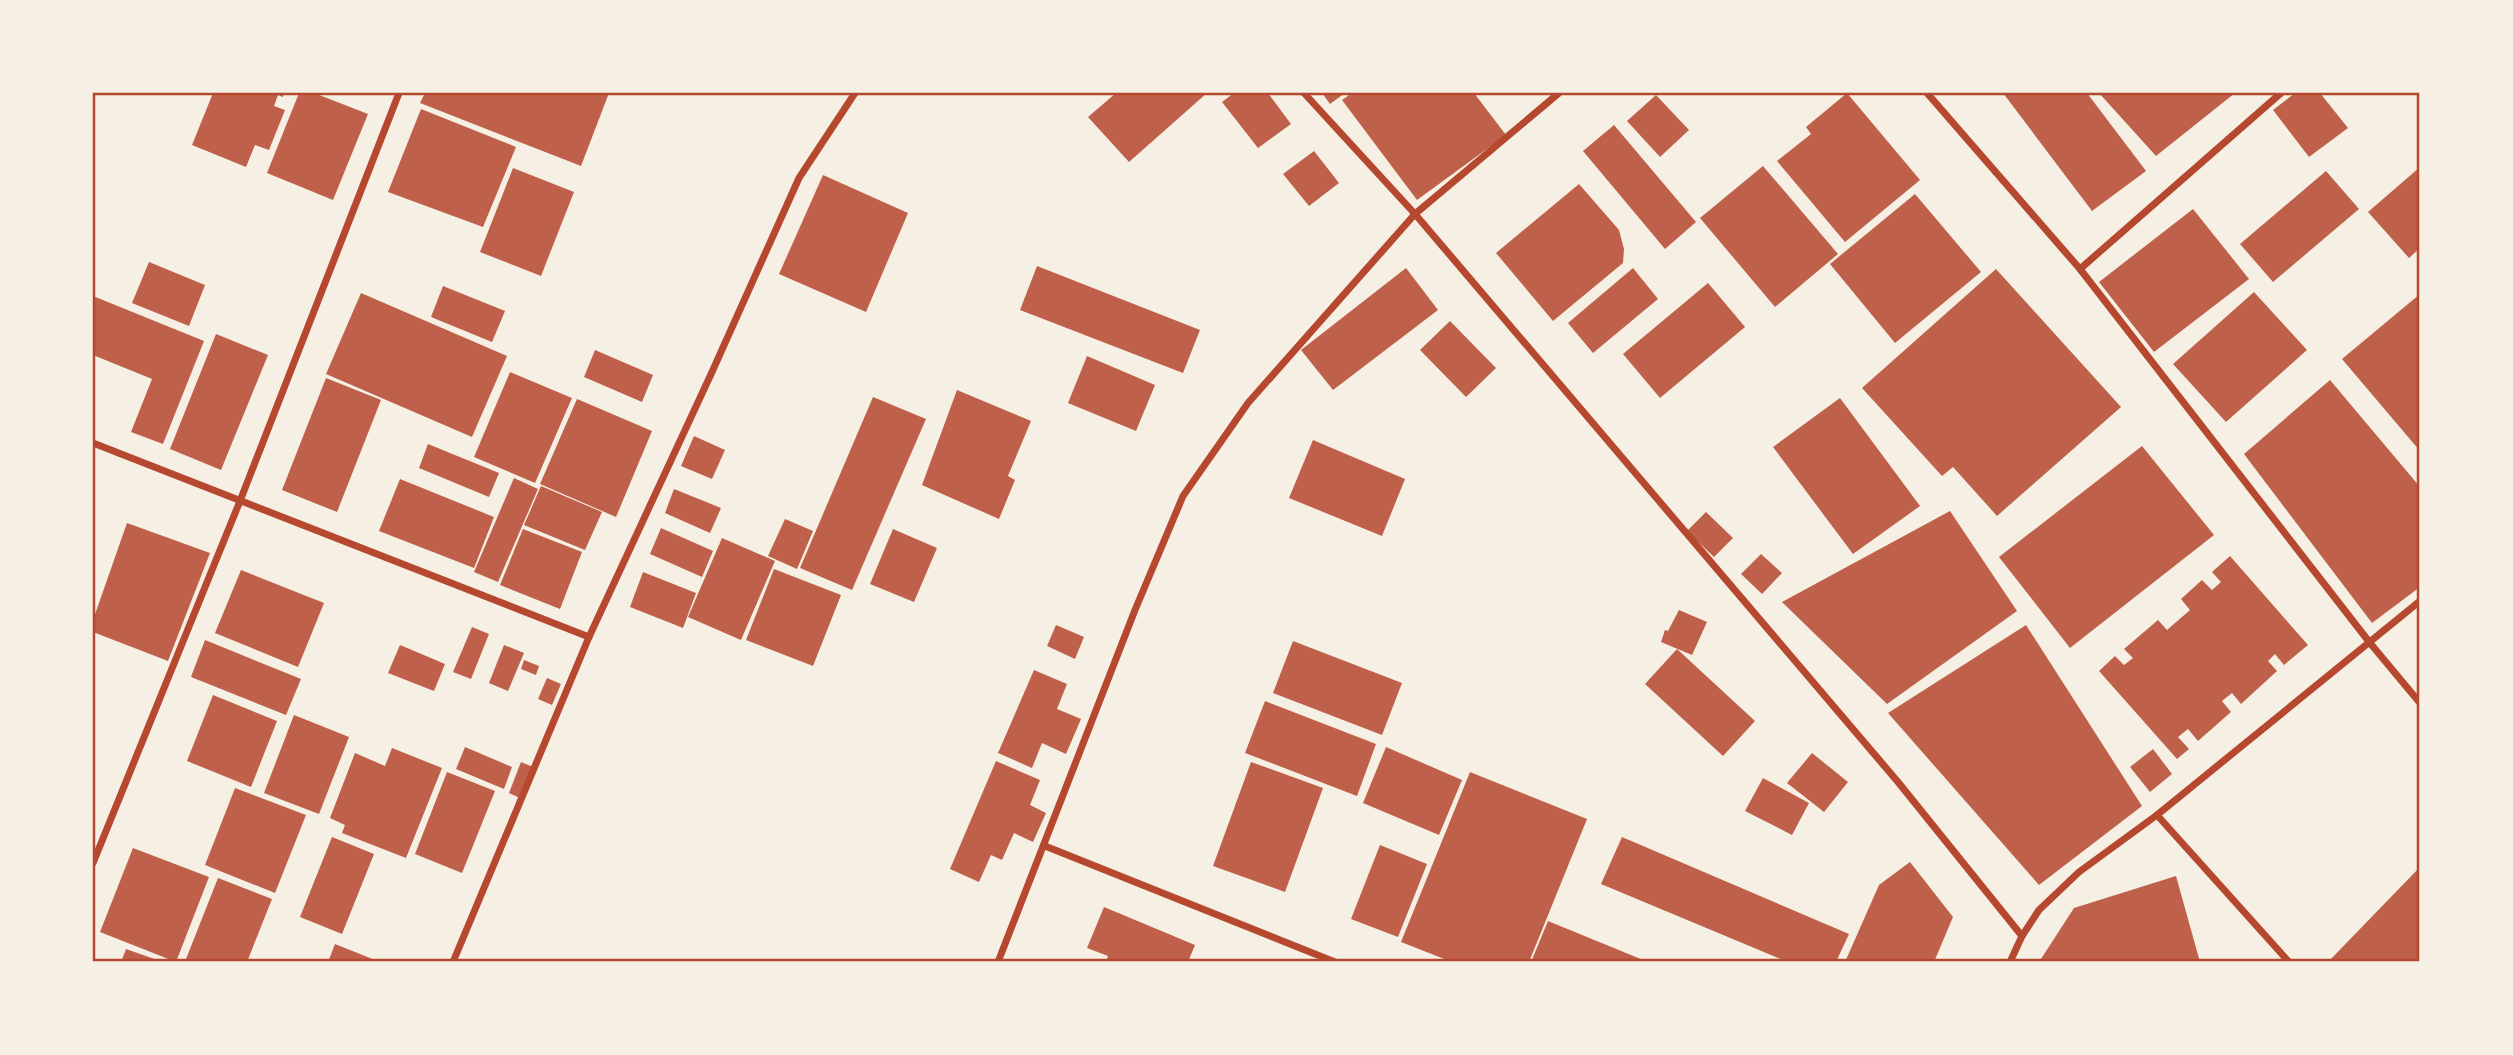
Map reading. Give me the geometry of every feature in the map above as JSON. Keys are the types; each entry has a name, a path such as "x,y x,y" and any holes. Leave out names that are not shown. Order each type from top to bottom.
{"street":[{"path":"93,863 240,501 399,93"},
{"path":"453,962 589,637 799,178 855,93"},
{"path":"1304,93 1415,214 1898,782 2022,936"},
{"path":"998,962 1135,610 1183,496 1248,402 1415,214 1559,93"},
{"path":"1927,93 2080,269 2370,643 2420,703"},
{"path":"2080,269 2281,93"},
{"path":"93,443 589,637"},
{"path":"2010,962 2022,936 2039,910 2079,872 2157,815 2420,601"},
{"path":"2157,815 2289,962"},
{"path":"1045,846 1335,962"}],"building":[{"path":"213,93 284,93 283,97 278,95 274,106 285,110 269,150 255,145 246,167 192,145"},
{"path":"299,93 314,93 368,114 333,200 267,173"},
{"path":"425,93 609,93 581,166 420,103"},
{"path":"1116,93 1207,93 1129,162 1088,117"},
{"path":"1234,93 1268,93 1291,124 1258,148 1222,102"},
{"path":"1322,93 1345,93 1330,104"},
{"path":"1352,93 1474,93 1506,135 1417,200 1342,100"},
{"path":"1847,93 1920,180 1845,242 1777,161 1811,134 1806,127"},
{"path":"2003,93 2087,93 2146,171 2092,211"},
{"path":"2099,93 2235,93 2156,156"},
{"path":"2295,93 2320,93 2348,128 2309,157 2273,110"},
{"path":"1656,95 1689,130 1660,157 1627,121"},
{"path":"421,109 516,147 483,227 388,192"},
{"path":"1614,125 1696,222 1665,249 1583,151"},
{"path":"1314,151 1339,183 1309,206 1283,174"},
{"path":"1763,166 1838,254 1775,307 1700,218"},
{"path":"2420,167 2420,248 2409,258 2368,212"},
{"path":"513,168 574,192 541,276 480,252"},
{"path":"2326,171 2359,209 2273,282 2240,244"},
{"path":"823,175 908,213 866,312 779,274"},
{"path":"1579,184 1619,230 1624,249 1623,263 1553,321 1496,253"},
{"path":"1915,194 1981,272 1895,343 1830,264"},
{"path":"2193,209 2249,279 2154,352 2099,282"},
{"path":"149,262 205,285 189,326 132,303"},
{"path":"1037,266 1200,330 1183,373 1020,310"},
{"path":"1406,268 1438,310 1333,390 1301,350"},
{"path":"1633,268 1658,299 1593,353 1568,323"},
{"path":"1996,269 2121,407 1997,516 1953,467 1942,476 1862,388"},
{"path":"1708,283 1745,327 1660,398 1623,354"},
{"path":"443,286 505,311 492,342 431,317"},
{"path":"2254,292 2307,350 2226,422 2173,364"},
{"path":"361,293 507,356 472,437 326,374"},
{"path":"2420,294 2420,451 2342,359"},
{"path":"93,296 204,341 163,444 131,432 152,379 93,355"},
{"path":"1450,321 1496,368 1466,397 1420,350"},
{"path":"216,334 268,355 221,470 170,449"},
{"path":"595,350 653,375 642,402 584,377"},
{"path":"1087,356 1155,385 1136,431 1068,403"},
{"path":"510,372 572,398 535,483 474,457"},
{"path":"326,378 381,400 337,512 282,490"},
{"path":"2330,380 2420,487 2420,587 2372,623 2244,454"},
{"path":"957,390 1031,421 1008,476 1015,480 999,519 922,485"},
{"path":"873,397 926,419 852,590 800,568"},
{"path":"1840,398 1920,506 1853,554 1773,447"},
{"path":"577,399 652,431 616,517 540,484"},
{"path":"694,436 725,450 712,479 681,466"},
{"path":"1313,440 1405,479 1382,536 1289,498"},
{"path":"428,444 499,473 489,497 419,468"},
{"path":"2142,446 2214,535 2070,648 1999,557"},
{"path":"514,478 538,489 498,582 474,572"},
{"path":"400,479 494,517 474,568 379,531"},
{"path":"541,486 602,512 585,550 524,525"},
{"path":"674,489 721,508 710,533 665,513"},
{"path":"1950,511 2017,611 1887,704 1782,602"},
{"path":"1706,512 1733,538 1714,557 1687,531"},
{"path":"785,519 813,531 797,569 768,556"},
{"path":"127,523 210,553 168,661 93,632 93,620"},
{"path":"661,528 713,551 702,577 650,554"},
{"path":"523,529 582,552 560,609 500,585"},
{"path":"893,529 937,548 914,602 870,584"},
{"path":"722,538 775,561 741,640 688,617"},
{"path":"1761,554 1782,573 1762,594 1741,574"},
{"path":"2230,556 2308,645 2284,665 2275,654 2268,661 2277,671 2241,704 2232,693 2222,701 2231,712 2198,741 2188,729 2178,737 2189,749 2177,759 2099,671 2115,656 2124,665 2133,658 2124,649 2158,620 2167,630 2190,610 2181,599 2202,580 2212,590 2221,582 2212,572"},
{"path":"774,569 841,595 813,666 746,640"},
{"path":"241,570 324,603 298,667 215,633"},
{"path":"643,572 696,593 683,628 630,607"},
{"path":"1679,610 1707,622 1692,655 1661,642 1665,630 1668,631"},
{"path":"1056,625 1084,637 1075,659 1047,646"},
{"path":"2026,625 2142,806 2039,885 1888,713"},
{"path":"472,627 489,634 471,679 453,672"},
{"path":"205,640 301,679 286,715 191,677"},
{"path":"1293,641 1402,683 1382,735 1273,693"},
{"path":"400,645 445,664 434,691 388,673"},
{"path":"504,645 524,653 508,691 489,683"},
{"path":"1677,649 1755,721 1723,756 1645,684"},
{"path":"524,660 539,666 536,675 521,669"},
{"path":"1034,670 1067,684 1057,709 1081,719 1066,754 1042,743 1032,768 998,753"},
{"path":"547,678 561,684 552,705 538,699"},
{"path":"213,695 277,721 251,787 187,761"},
{"path":"1265,701 1376,744 1357,796 1245,753"},
{"path":"294,715 349,737 319,814 264,793"},
{"path":"465,747 512,767 504,789 456,769"},
{"path":"1386,747 1462,780 1439,835 1363,803"},
{"path":"392,748 442,768 406,858 342,833 345,825 330,818 355,753 385,766"},
{"path":"2153,749 2172,774 2150,792 2130,767"},
{"path":"1812,753 1848,782 1824,812 1787,783"},
{"path":"996,761 1040,780 1030,805 1046,813 1033,842 1014,833 1002,860 991,855 979,882 950,869"},
{"path":"521,762 533,767 520,798 509,793"},
{"path":"1251,762 1323,788 1285,892 1213,866"},
{"path":"447,772 495,791 462,873 415,854"},
{"path":"1470,772 1587,819 1529,962 1452,962 1401,942"},
{"path":"1763,778 1809,803 1792,835 1745,811"},
{"path":"235,788 306,815 275,893 205,865"},
{"path":"332,837 374,854 342,934 300,917"},
{"path":"1622,837 1849,934 1836,962 1788,962 1601,884"},
{"path":"1380,845 1427,864 1398,937 1351,919"},
{"path":"133,848 209,877 176,962 100,932"},
{"path":"1910,862 1953,917 1934,962 1845,962 1879,885"},
{"path":"2420,867 2420,962 2328,962"},
{"path":"2176,876 2200,962 2039,962 2074,908"},
{"path":"218,878 272,899 247,962 194,962 186,959"},
{"path":"1104,907 1195,945 1188,962 1106,962 1108,956 1087,948"},
{"path":"1548,921 1648,962 1531,962"},
{"path":"335,944 380,962 328,962"},
{"path":"126,949 163,962 121,962"}]}
